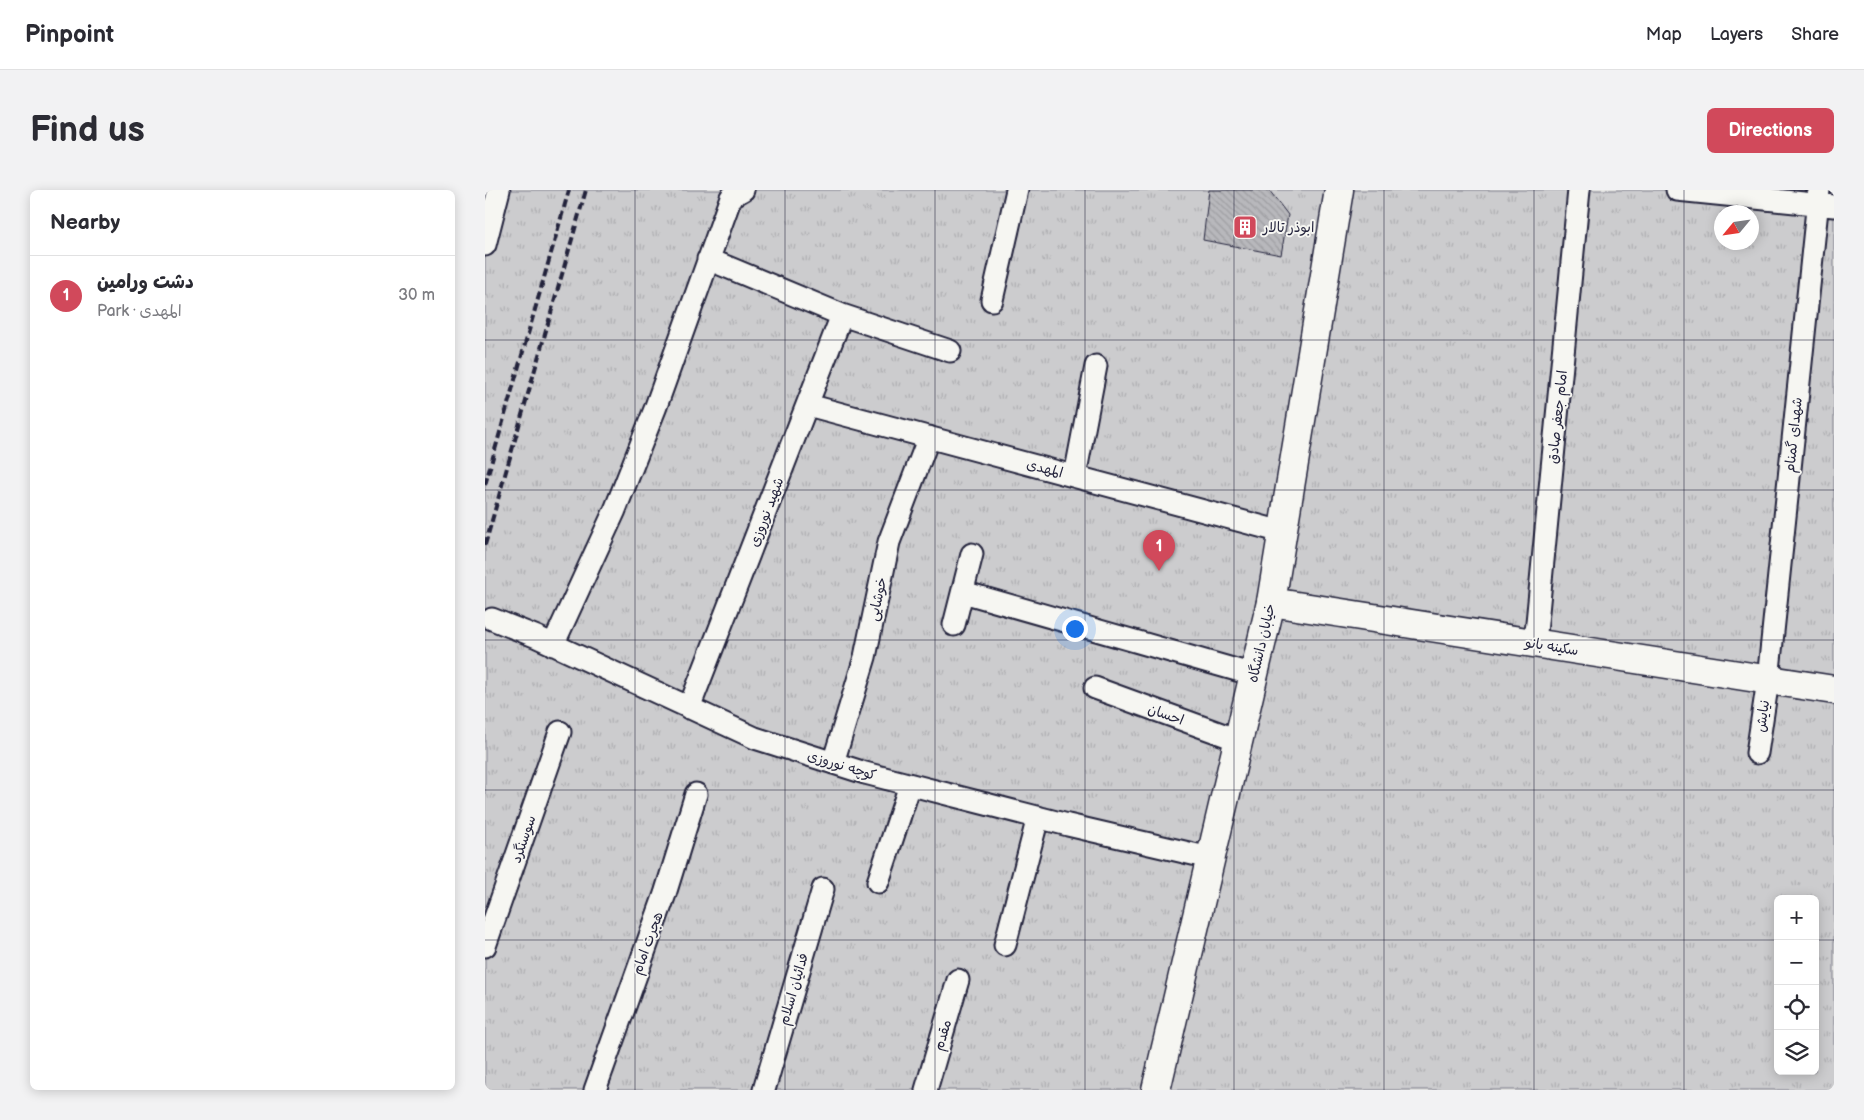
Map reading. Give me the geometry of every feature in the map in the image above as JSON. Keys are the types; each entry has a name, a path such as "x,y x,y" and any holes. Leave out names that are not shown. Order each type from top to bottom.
{"main road":[{"name":"خیابان دانشگاه","path":"1156,1090 1271,602 1339,190"},
{"name":"سکینه بانو","path":"1271,602 1834,690"}],"street":[{"path":"485,245 499,190"},
{"path":"553,644 615,510 655,409 731,197 743,190"},
{"path":"993,300 1017,190"},
{"name":"امام جعفر صادق","path":"1535,643 1579,190"},
{"path":"1677,190 1823,200"},
{"name":"شهدای گمنام","path":"1768,680 1823,200"},
{"path":"708,259 842,315 950,351"},
{"name":"شهید نوروزی","path":"689,708 842,315"},
{"path":"1075,476 1095,366"},
{"name":"المهدی","path":"808,405 1282,532"},
{"name":"خوشایی","path":"833,763 865,657 889,542 929,437"},
{"path":"954,625 972,554"},
{"path":"963,592 1254,675"},
{"name":"کوچه نوروزی","path":"492,619 553,644 755,738 909,785 1210,858"},
{"name":"نیایش","path":"1757,753 1768,680"},
{"name":"احسان","path":"1095,688 1238,740"},
{"name":"سوسنگرد","path":"485,946 561,732"},
{"path":"878,882 909,785"},
{"name":"هجرت امام","path":"595,1090 665,894 696,794"},
{"path":"1005,945 1038,817"},
{"name":"فدائیان اسلام","path":"764,1090 823,889"},
{"name":"مقدم","path":"925,1090 958,980"}],"green space":[{"path":"485,190 1834,190 1834,1090 485,1090"}],"building":[{"name":"ابوذر تالار","path":"1209,190 1269,190 1288,215 1281,255 1203,240"}],"railway":[{"path":"485,485 569,190"},
{"path":"485,545 586,190"}],"place":[{"name":"ابوذر تالار","path":"1245,227"},
{"name":"دشت ورامین","path":"1159,571"}]}
